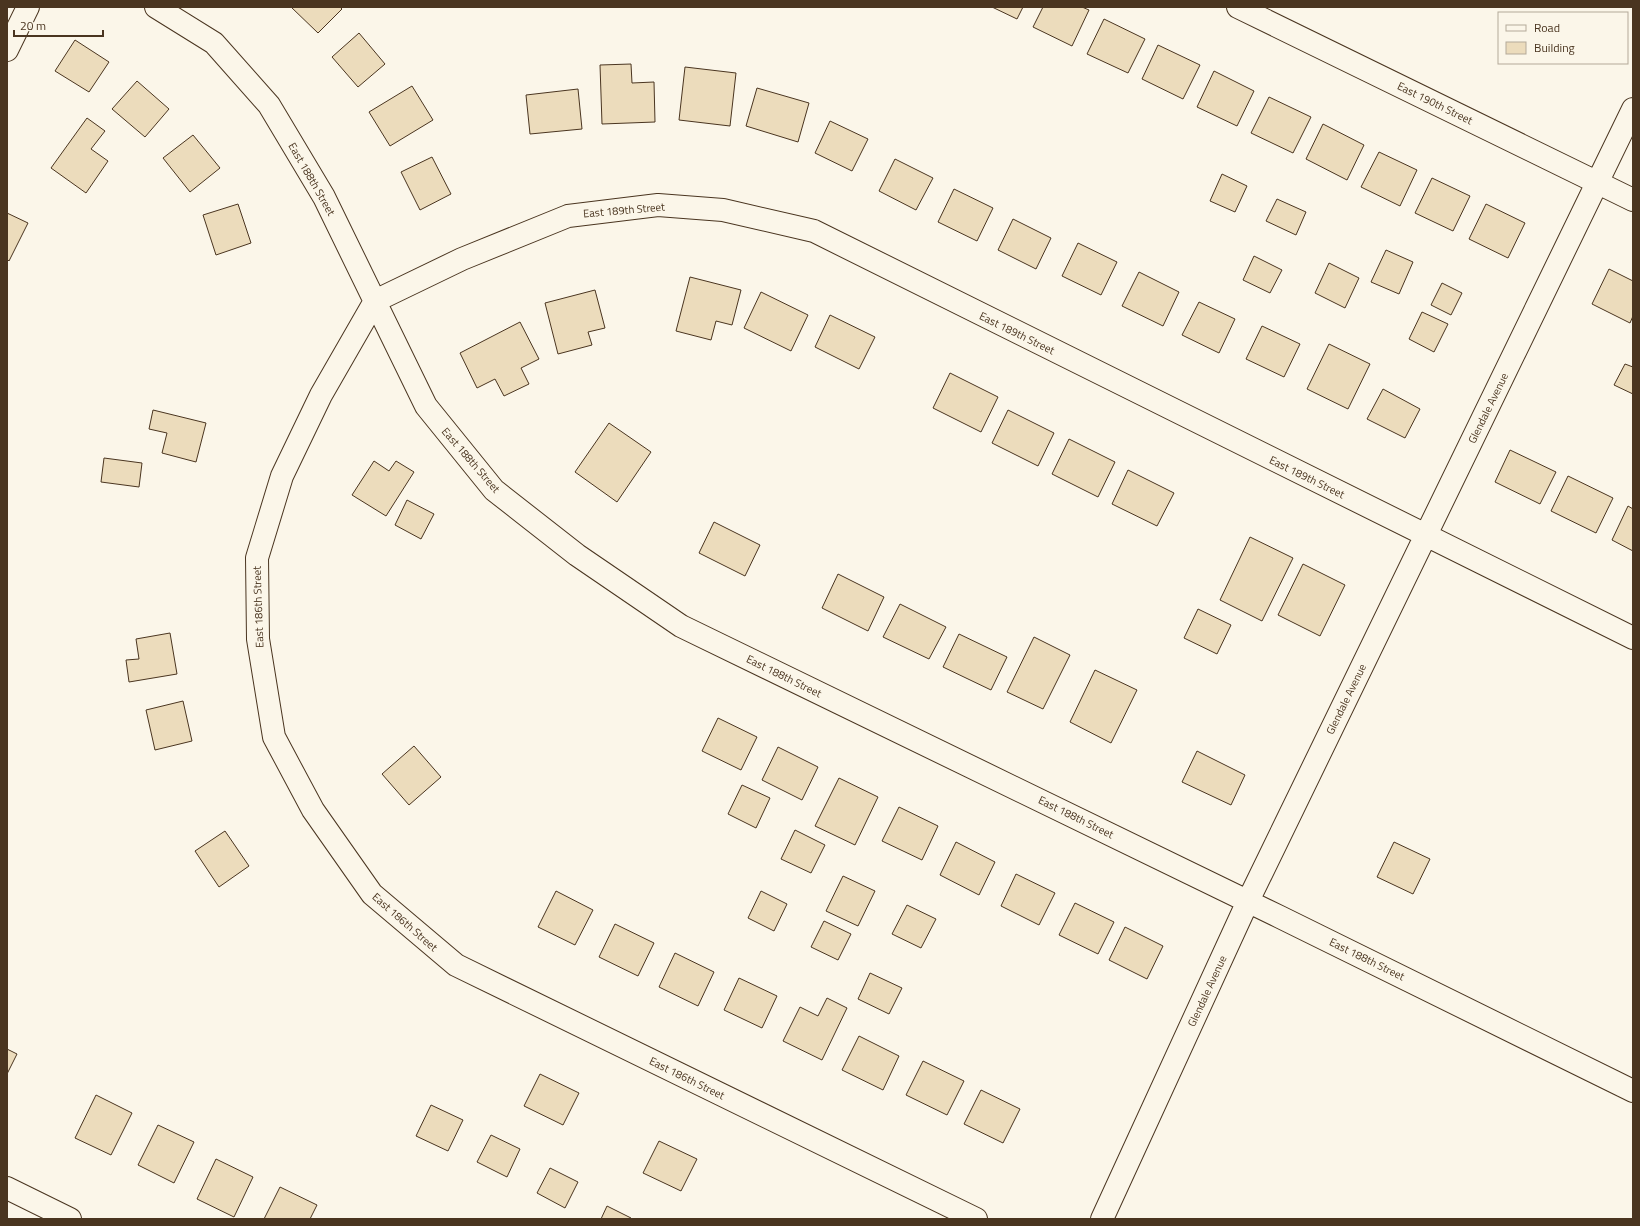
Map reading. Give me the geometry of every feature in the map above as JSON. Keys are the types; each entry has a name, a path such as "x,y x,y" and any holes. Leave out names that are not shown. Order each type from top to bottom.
{"street":[{"path":"7,50 28,7"},
{"name":"East 188th Street","path":"156,7 214,43 269,105 324,197 426,406 494,490 577,555 682,626 1248,901 1633,1091"},
{"name":"East 190th Street","path":"1238,7 1633,200"},
{"name":"Glendale Avenue","path":"1102,1219 1248,901 1633,109"},
{"name":"East 189th Street","path":"375,301 462,259 568,216 658,205 723,210 814,231 1633,638"},
{"name":"East 186th Street","path":"375,301 321,395 282,476 257,558 258,639 274,737 313,810 372,894 456,965 976,1219"},
{"path":"7,1188 70,1219"}],"building":[{"path":"291,7 340,7 342,9 318,33"},
{"path":"992,7 1023,7 1017,19"},
{"path":"1043,7 1082,7 1089,10 1072,46 1033,27"},
{"path":"1104,19 1145,39 1128,73 1087,54"},
{"path":"359,33 385,64 358,87 332,57"},
{"path":"75,40 109,62 89,92 55,71"},
{"path":"1158,45 1200,65 1183,99 1142,79"},
{"path":"631,64 632,83 654,82 655,122 602,124 600,65"},
{"path":"685,67 736,73 730,126 679,120"},
{"path":"1214,71 1254,91 1237,126 1197,107"},
{"path":"137,81 169,109 145,137 112,109"},
{"path":"412,86 433,120 390,146 369,112"},
{"path":"757,88 809,103 798,142 746,126"},
{"path":"578,89 582,129 530,134 526,95"},
{"path":"1269,97 1311,117 1293,153 1251,133"},
{"path":"87,118 105,131 91,149 108,161 86,193 51,168"},
{"path":"830,121 868,139 852,171 815,153"},
{"path":"1323,124 1364,145 1347,180 1306,159"},
{"path":"193,135 220,168 190,192 163,158"},
{"path":"1379,152 1417,170 1400,206 1361,187"},
{"path":"432,157 451,194 420,210 401,172"},
{"path":"895,159 933,178 916,210 879,191"},
{"path":"1222,174 1247,186 1235,212 1210,201"},
{"path":"1432,178 1470,196 1453,231 1415,213"},
{"path":"954,189 993,208 977,241 938,222"},
{"path":"1277,199 1306,212 1296,235 1266,221"},
{"path":"238,204 251,243 216,255 203,215"},
{"path":"1486,204 1525,223 1508,258 1469,239"},
{"path":"7,213 28,223 9,261 7,259"},
{"path":"1013,219 1051,238 1036,269 998,250"},
{"path":"1078,243 1117,262 1101,295 1062,276"},
{"path":"1386,250 1413,262 1399,294 1371,282"},
{"path":"1254,256 1282,270 1270,293 1243,280"},
{"path":"1329,263 1359,278 1345,308 1315,293"},
{"path":"1609,269 1633,281 1633,316 1630,323 1592,304"},
{"path":"1139,272 1179,292 1163,326 1122,306"},
{"path":"690,277 741,290 732,325 716,321 711,340 676,331"},
{"path":"1442,283 1462,293 1451,315 1431,305"},
{"path":"595,290 605,328 588,332 592,345 558,354 545,303"},
{"path":"761,292 808,315 791,351 744,328"},
{"path":"1199,302 1235,319 1219,353 1182,335"},
{"path":"1422,312 1448,324 1434,352 1409,339"},
{"path":"830,315 875,337 859,369 815,347"},
{"path":"520,322 539,359 521,368 529,384 504,396 495,379 477,388 460,353"},
{"path":"1262,326 1300,344 1284,377 1246,359"},
{"path":"1329,344 1370,364 1348,409 1307,389"},
{"path":"1625,364 1633,367 1633,394 1614,385"},
{"path":"950,373 998,397 981,432 933,408"},
{"path":"1383,389 1420,409 1405,438 1367,419"},
{"path":"153,410 206,423 196,462 162,453 167,433 149,429"},
{"path":"1008,410 1054,433 1038,466 992,443"},
{"path":"609,423 651,452 617,502 575,472"},
{"path":"1069,439 1115,462 1098,497 1052,474"},
{"path":"1510,450 1556,472 1540,504 1495,482"},
{"path":"104,458 142,463 139,487 101,482"},
{"path":"374,461 389,471 396,461 414,472 386,516 352,495"},
{"path":"1128,470 1174,493 1157,526 1112,504"},
{"path":"1568,476 1613,498 1596,533 1551,511"},
{"path":"407,500 434,514 421,539 395,525"},
{"path":"1628,506 1633,509 1633,551 1612,540"},
{"path":"714,522 760,545 745,576 699,553"},
{"path":"1250,537 1293,558 1262,621 1220,600"},
{"path":"1303,564 1345,585 1320,636 1278,615"},
{"path":"838,574 884,597 868,631 822,608"},
{"path":"900,604 946,627 929,659 883,637"},
{"path":"1198,609 1231,625 1217,654 1184,638"},
{"path":"170,633 177,674 129,682 126,660 139,659 136,639"},
{"path":"959,634 1007,657 991,690 943,667"},
{"path":"1034,637 1070,655 1043,709 1007,692"},
{"path":"1095,670 1137,690 1111,743 1070,722"},
{"path":"183,701 192,741 155,750 146,710"},
{"path":"718,718 757,737 741,770 702,751"},
{"path":"414,746 441,777 409,805 382,774"},
{"path":"778,747 818,767 802,800 762,780"},
{"path":"1197,751 1245,775 1231,805 1182,782"},
{"path":"839,778 878,797 855,845 815,826"},
{"path":"742,785 770,798 756,828 728,814"},
{"path":"899,807 938,826 922,860 882,841"},
{"path":"795,830 825,845 811,873 781,859"},
{"path":"225,831 249,866 219,887 195,851"},
{"path":"956,842 995,862 979,895 940,875"},
{"path":"1394,842 1430,859 1413,894 1377,877"},
{"path":"1016,874 1055,893 1039,925 1001,906"},
{"path":"843,876 875,891 858,926 826,911"},
{"path":"556,891 593,910 575,945 538,927"},
{"path":"761,891 787,904 774,931 748,918"},
{"path":"1075,903 1114,922 1098,954 1059,935"},
{"path":"907,905 936,919 921,948 892,934"},
{"path":"824,921 851,934 838,960 811,947"},
{"path":"615,924 654,943 638,976 599,957"},
{"path":"1125,927 1163,946 1147,979 1109,960"},
{"path":"675,953 714,972 698,1006 659,987"},
{"path":"870,973 902,988 889,1014 858,999"},
{"path":"739,978 777,996 762,1028 724,1010"},
{"path":"827,998 847,1008 822,1060 783,1041 800,1007 818,1016"},
{"path":"859,1036 899,1056 883,1090 842,1070"},
{"path":"7,1049 17,1054 7,1074"},
{"path":"923,1061 964,1081 947,1115 906,1095"},
{"path":"540,1074 579,1093 563,1125 524,1106"},
{"path":"981,1090 1020,1109 1003,1143 964,1124"},
{"path":"96,1095 132,1113 111,1155 75,1138"},
{"path":"431,1105 463,1120 448,1151 416,1136"},
{"path":"158,1125 194,1142 174,1183 138,1165"},
{"path":"491,1135 520,1149 507,1177 477,1162"},
{"path":"659,1141 697,1159 681,1191 643,1173"},
{"path":"216,1159 253,1177 234,1217 197,1199"},
{"path":"550,1168 578,1182 565,1208 537,1193"},
{"path":"280,1187 317,1205 310,1219 264,1219"},
{"path":"607,1206 631,1218 601,1219"}]}
